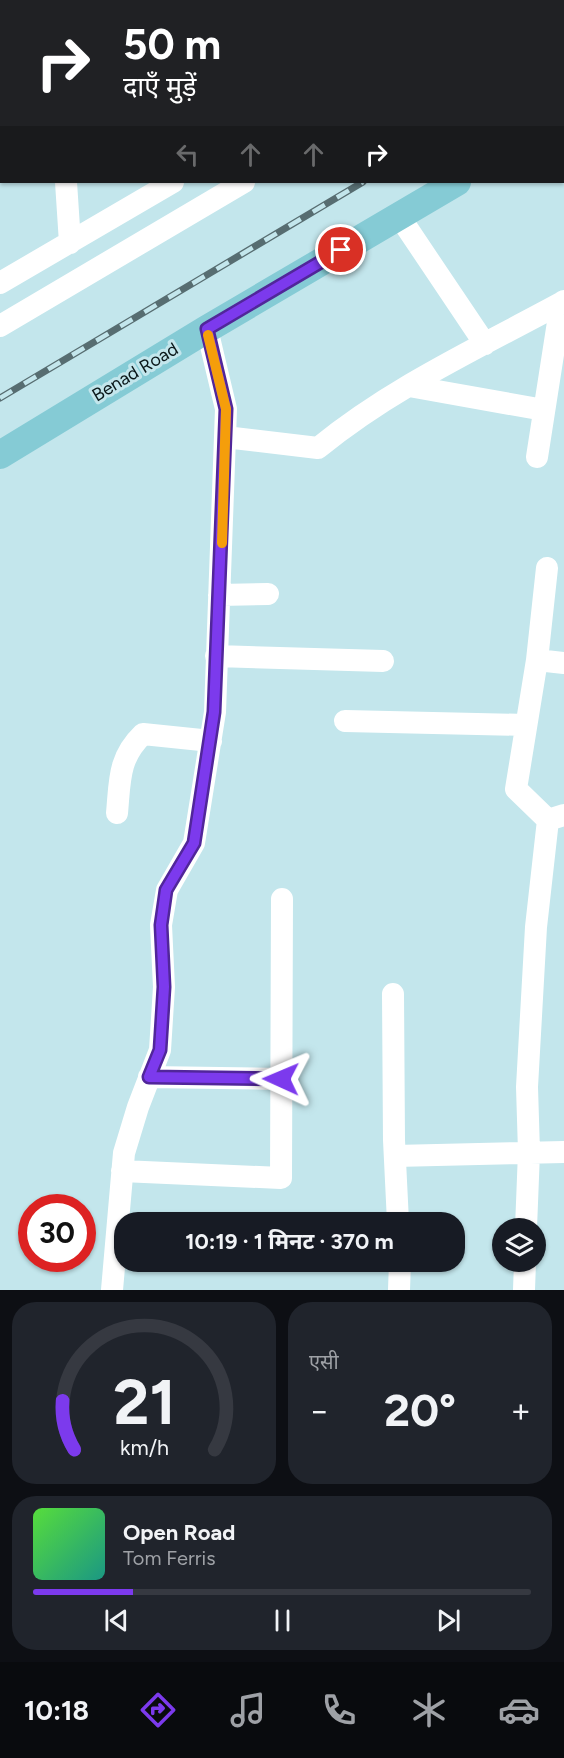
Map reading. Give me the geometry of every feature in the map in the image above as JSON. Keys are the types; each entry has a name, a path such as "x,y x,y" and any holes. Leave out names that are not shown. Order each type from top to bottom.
{"main road":[{"name":"Benad Road","path":"0,455 207,329 455,183"}],"street":[{"path":"66,183 70,243"},
{"path":"0,284 170,183"},
{"path":"0,327 242,183"},
{"path":"399,216 485,344"},
{"path":"225,437 318,448 345,426 409,386 562,302"},
{"path":"537,457 562,302"},
{"path":"111,1290 124,1153 160,1050 164,987 161,925 166,890 194,843 214,712 226,409 207,329"},
{"path":"409,386 544,410"},
{"path":"526,1218 529,1152 527,1075 536,927 556,818 516,789 537,660 547,568"},
{"path":"219,595 268,594"},
{"path":"216,656 383,661"},
{"path":"537,660 564,663"},
{"path":"345,720 526,725"},
{"path":"117,813 121,770 127,753 143,734 211,741"},
{"path":"122,1171 281,1178 282,899"},
{"path":"393,994 398,1212"},
{"path":"149,1077 281,1079"},
{"path":"395,1156 564,1152"},
{"path":"399,1290 400,1272"},
{"path":"524,1290 525,1272"}],"railway":[{"path":"0,398 361,183"}],"slow traffic":[{"path":"208,335 226,409 222,543"}],"route":[{"path":"281,1079 149,1077 160,1050 164,987 161,925 166,890 194,843 214,712 226,409 207,329 341,250"}]}
